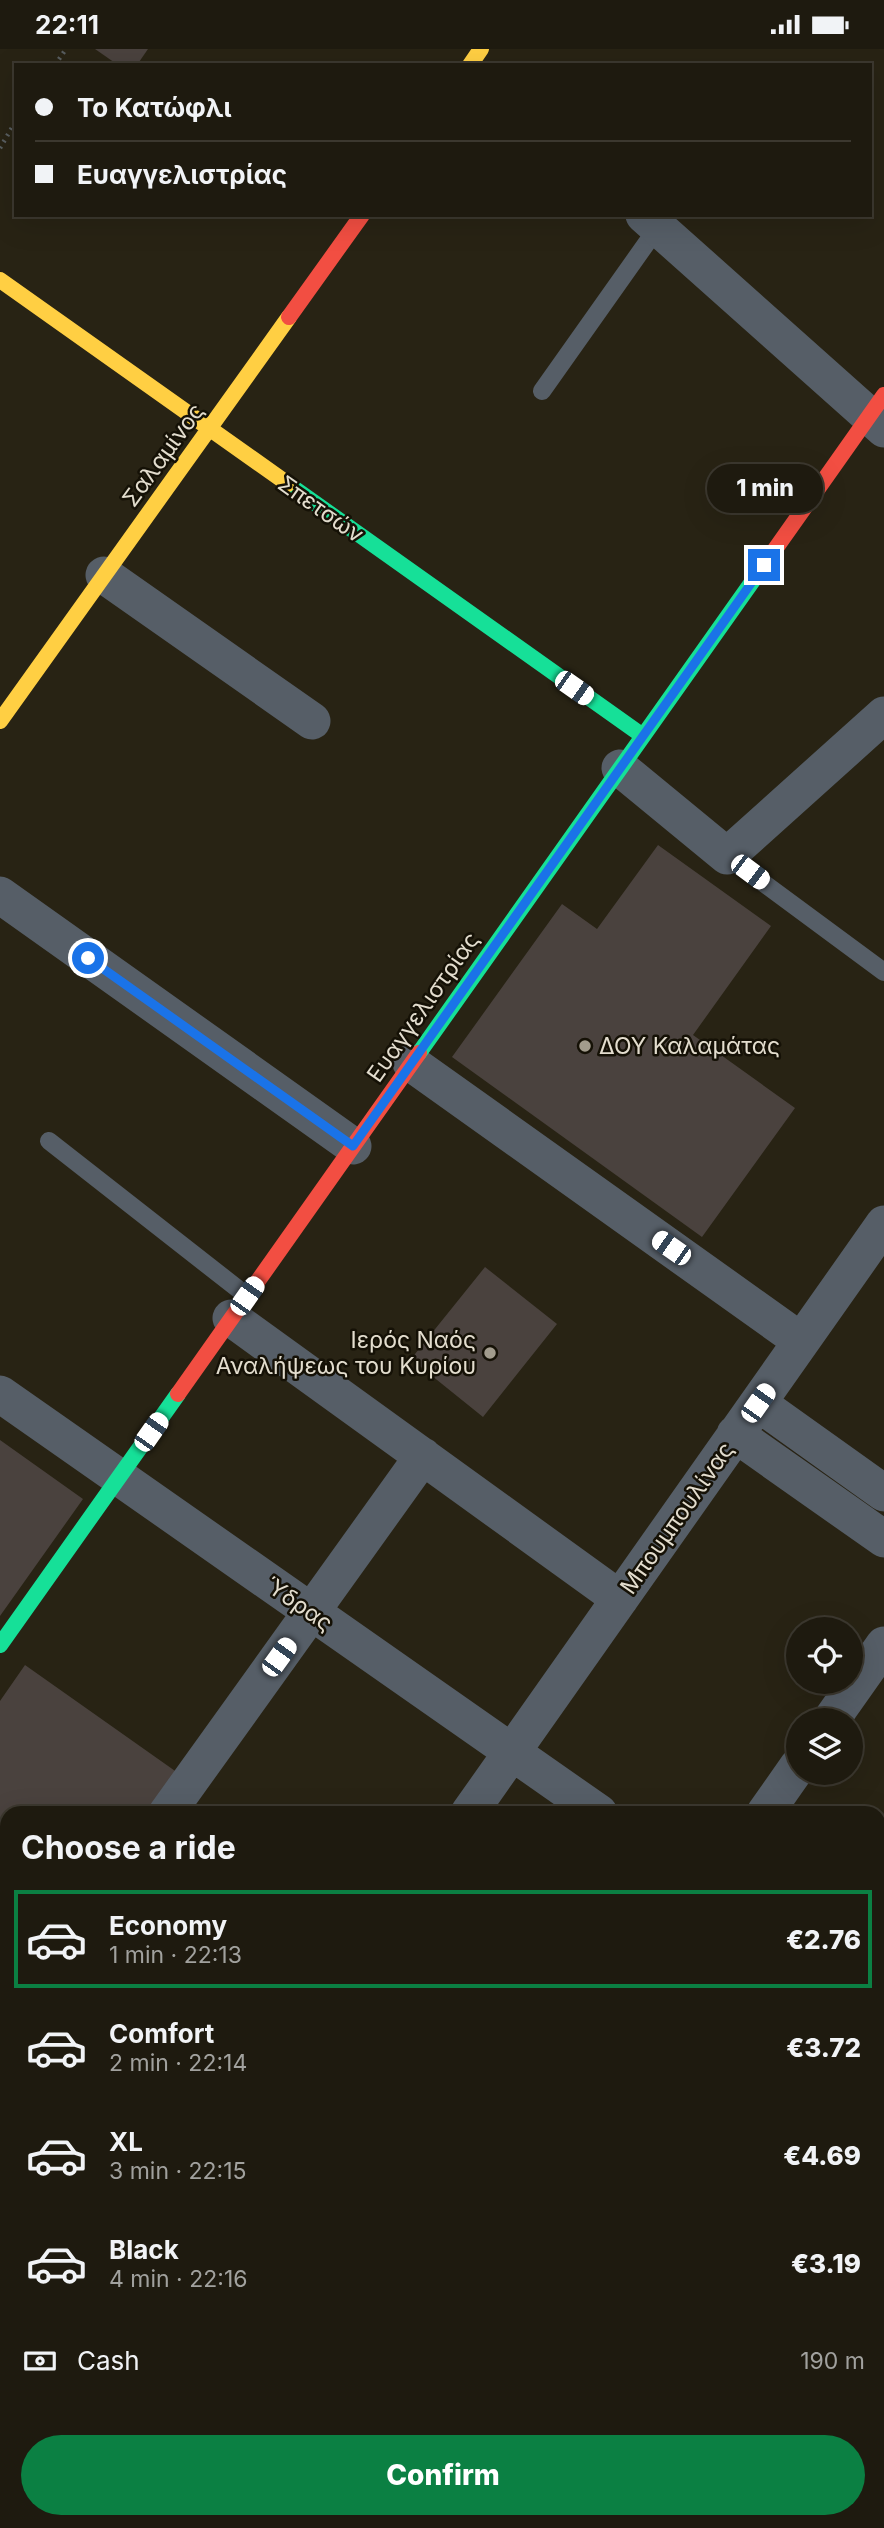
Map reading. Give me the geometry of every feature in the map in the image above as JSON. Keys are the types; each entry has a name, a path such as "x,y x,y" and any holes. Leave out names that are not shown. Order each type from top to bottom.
{"street":[{"name":"Σαλαμίνος","path":"0,721 361,217"},
{"path":"651,221 879,413"},
{"name":"Σπετσών","path":"0,280 643,736"},
{"name":"Ευαγγελιστρίας","path":"0,1646 620,768 879,413"},
{"path":"104,575 312,721"},
{"path":"620,768 727,856 884,715"},
{"path":"0,895 353,1146"},
{"path":"411,1063 802,1341"},
{"name":"Μπουμπουλίνας","path":"474,1806 884,1224"},
{"path":"239,1307 423,1457 620,1599"},
{"name":"Ύδρας","path":"0,1394 589,1806"},
{"path":"758,1403 884,1493"},
{"path":"736,1434 884,1539"},
{"path":"172,1806 423,1457"},
{"path":"840,1708 884,1646"},
{"path":"770,1806 786,1783"}],"lane":[{"path":"542,391 651,221"},
{"path":"727,856 884,972"},
{"path":"49,1140 239,1307"}],"path":[{"path":"0,148 14,124"}],"building":[{"path":"95,49 148,49 138,63 115,63"},
{"name":"ΔΟΥ Καλαμάτας","path":"658,845 771,926 693,1035 795,1108 702,1237 452,1057 562,904 597,929"},
{"path":"485,1267 557,1324 483,1417 411,1359"},
{"path":"0,1440 83,1499 0,1616"},
{"path":"25,1665 178,1773 154,1806 0,1806 0,1701"}],"traffic: fast":[{"path":"288,484 643,736"},
{"path":"419,1053 764,565"},
{"path":"0,1645 178,1394"}],"traffic: slow":[{"path":"471,63 481,49"},
{"path":"0,280 288,484"},
{"path":"0,721 289,317"}],"traffic: jam":[{"path":"289,317 361,217"},
{"path":"764,565 884,395"},
{"path":"178,1394 419,1053"}],"place":[{"name":"ΔΟΥ Καλαμάτας","path":"585,1046"},
{"name":"Ιερός Ναός Αναλήψεως του Κυρίου","path":"490,1353"}],"route":[{"path":"88,958 353,1146 764,565"}]}
